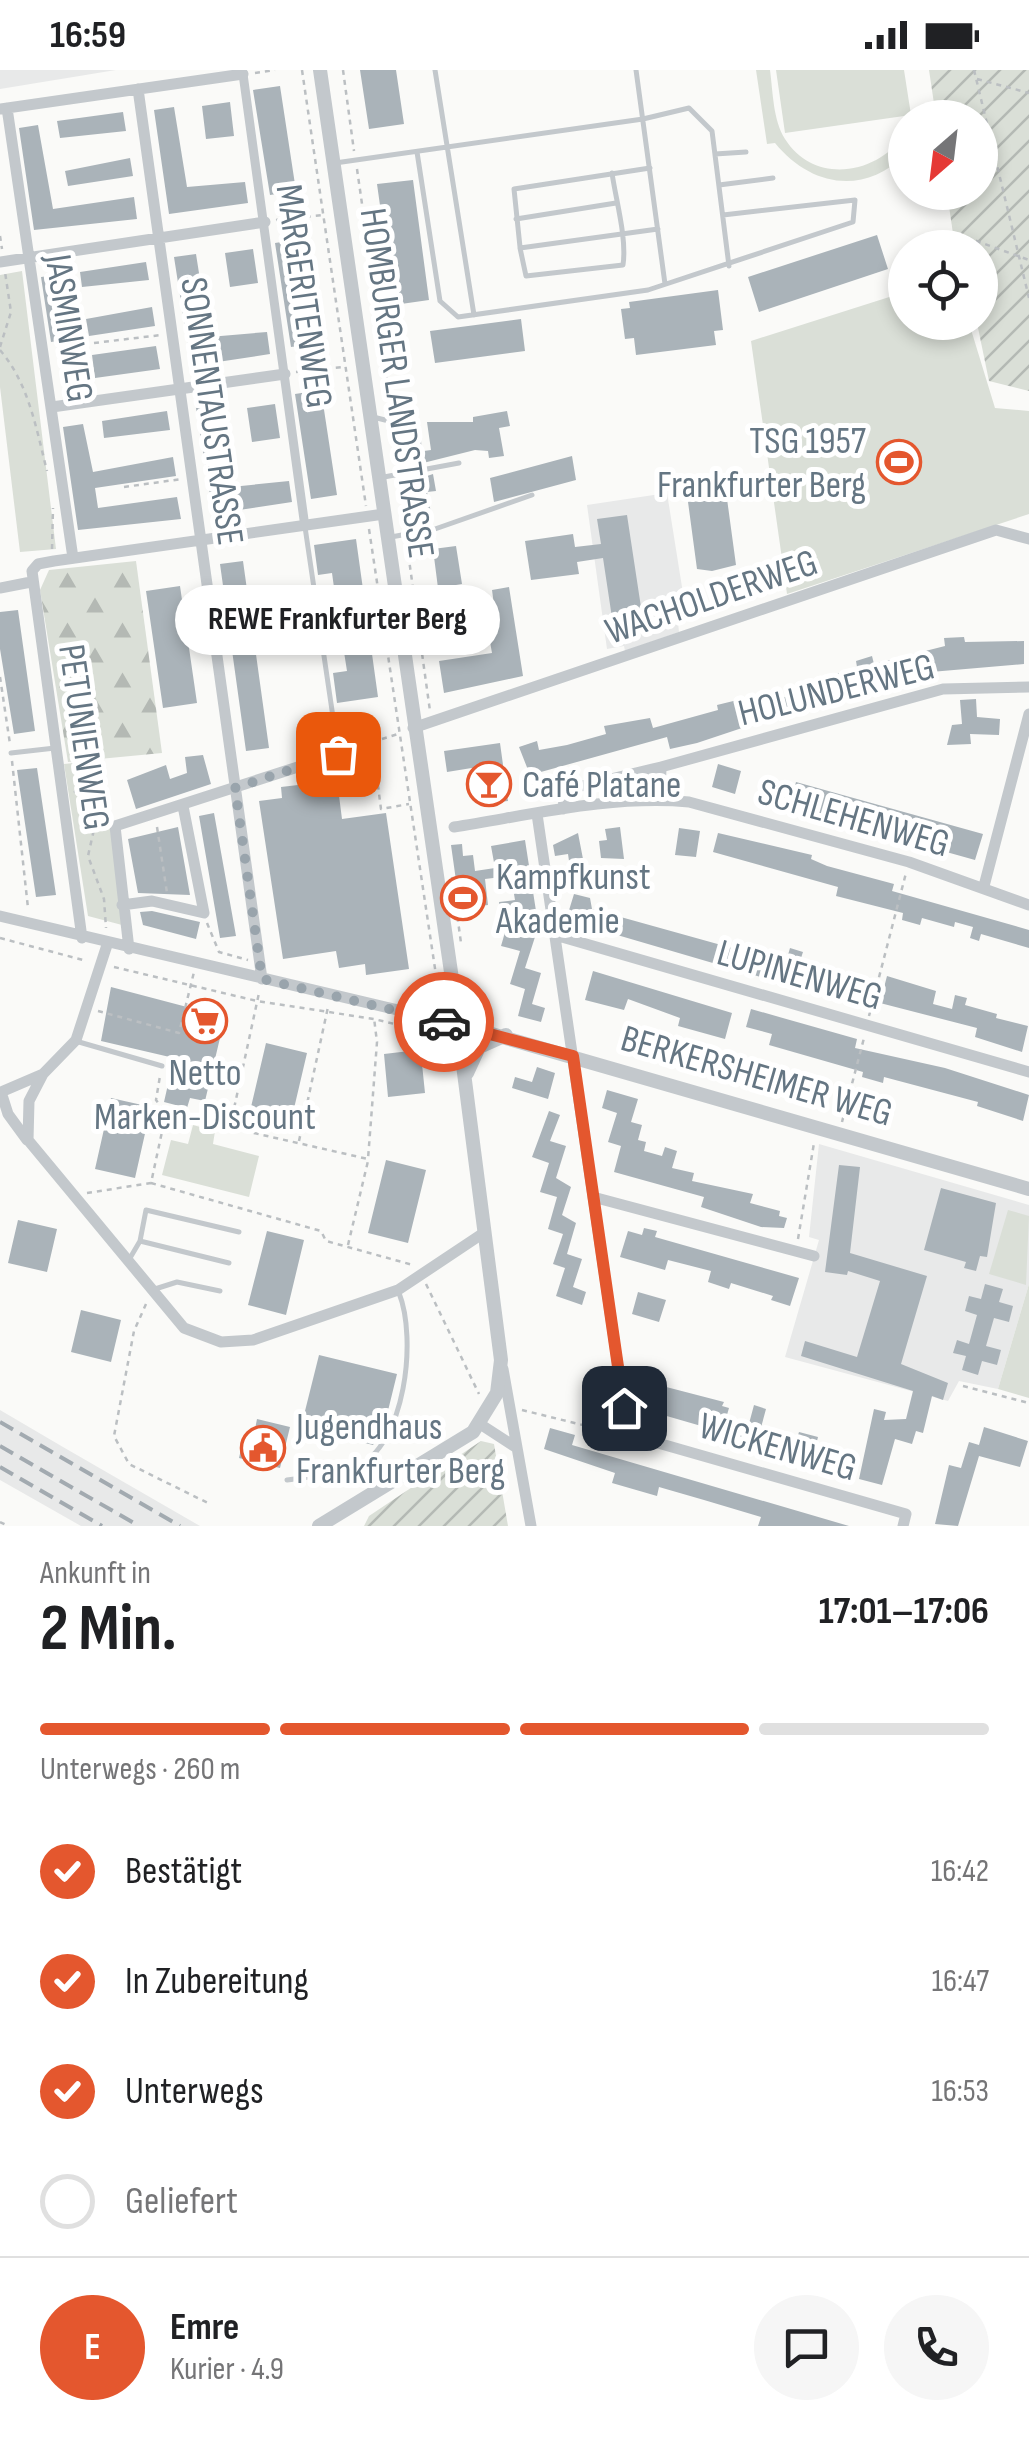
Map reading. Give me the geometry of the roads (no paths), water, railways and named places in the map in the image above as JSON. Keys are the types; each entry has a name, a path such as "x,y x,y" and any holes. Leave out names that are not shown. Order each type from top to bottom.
{"street":[{"name":"HOMBURGER LANDSTRASSE","path":"320,70 388,538 406,731 457,1024 502,1360 531,1526"},
{"path":"3,109 243,74"},
{"name":"MARGERITENWEG","path":"243,74 305,526"},
{"name":"SONNENTAUSTRASSE","path":"138,88 262,979"},
{"name":"JASMINWEG","path":"3,109 73,558"},
{"path":"2,262 264,222"},
{"path":"52,407 285,374"},
{"path":"0,588 30,582 38,564 384,514"},
{"name":"WACHOLDERWEG","path":"406,731 996,530 1029,538"},
{"name":"PETUNIENWEG","path":"30,582 58,748 82,938"},
{"name":"HOLUNDERWEG","path":"563,809 566,790 943,689 1029,687"},
{"path":"984,886 1029,714"},
{"path":"129,950 114,826 156,816 372,743"},
{"path":"660,799 661,767"},
{"name":"HOLUNDERWEG","path":"454,827 563,809 660,799"},
{"name":"SCHLEHENWEG","path":"660,799 689,802 910,862 984,886 1029,906"},
{"path":"122,905 152,901 204,913 183,806"},
{"path":"537,814 593,1197 814,1256"},
{"name":"BERKERSHEIMER WEG","path":"0,916 196,966 506,1035 1029,1189"},
{"name":"LUPINENWEG","path":"555,935 1029,1072"},
{"path":"28,1140 30,1100 43,1074 76,1040 103,965 106,944"},
{"path":"465,1077 479,1047 506,1035"},
{"path":"43,1074 1,1092 8,1114 184,1328 221,1342 253,1340 398,1290 423,1278 485,1232"},
{"name":"WICKENWEG","path":"593,1197 624,1408 622,1432 906,1514 903,1526"},
{"name":"HOMBURGER LANDSTRASSE","path":"320,1526 480,1424 490,1408 502,1360"},
{"path":"480,1424 517,1448"}],"lane":[{"path":"435,70 474,315"},
{"path":"636,70 665,284"},
{"path":"333,163 644,119 689,108 712,131 730,266"},
{"path":"417,152 440,302 458,317 665,284 730,266 853,222 855,200 723,215"},
{"path":"715,154 746,152"},
{"path":"612,173 623,264 530,278 520,248 514,188 612,173 650,168"},
{"path":"719,186 772,178"},
{"path":"516,218 616,202"},
{"path":"520,248 658,229"},
{"path":"370,418 417,428 419,445"},
{"path":"379,479 459,463"},
{"path":"388,538 435,529 532,494"},
{"path":"305,526 338,754"},
{"path":"12,754 58,748"},
{"path":"76,1040 162,1066"},
{"path":"128,1260 140,1241 146,1210 239,1232"},
{"path":"140,1241 229,1263"},
{"path":"153,1289 177,1282 220,1291"},
{"path":"288,1480 356,1468 385,1445 410,1356 409,1318 398,1290"}],"railway":[{"path":"0,1422 180,1526"},
{"path":"0,1446 139,1526"},
{"path":"0,1467 102,1526"}],"place":[{"name":"TSG 1957 Frankfurter Berg","path":"899,462"},
{"name":"REWE Frankfurter Berg","path":"338,754"},
{"name":"Café Platane","path":"489,784"},
{"name":"Kampfkunst Akademie","path":"463,898"},
{"name":"Netto Marken-Discount","path":"205,1021"},
{"name":"Jugendhaus Frankfurter Berg","path":"263,1448"}]}
